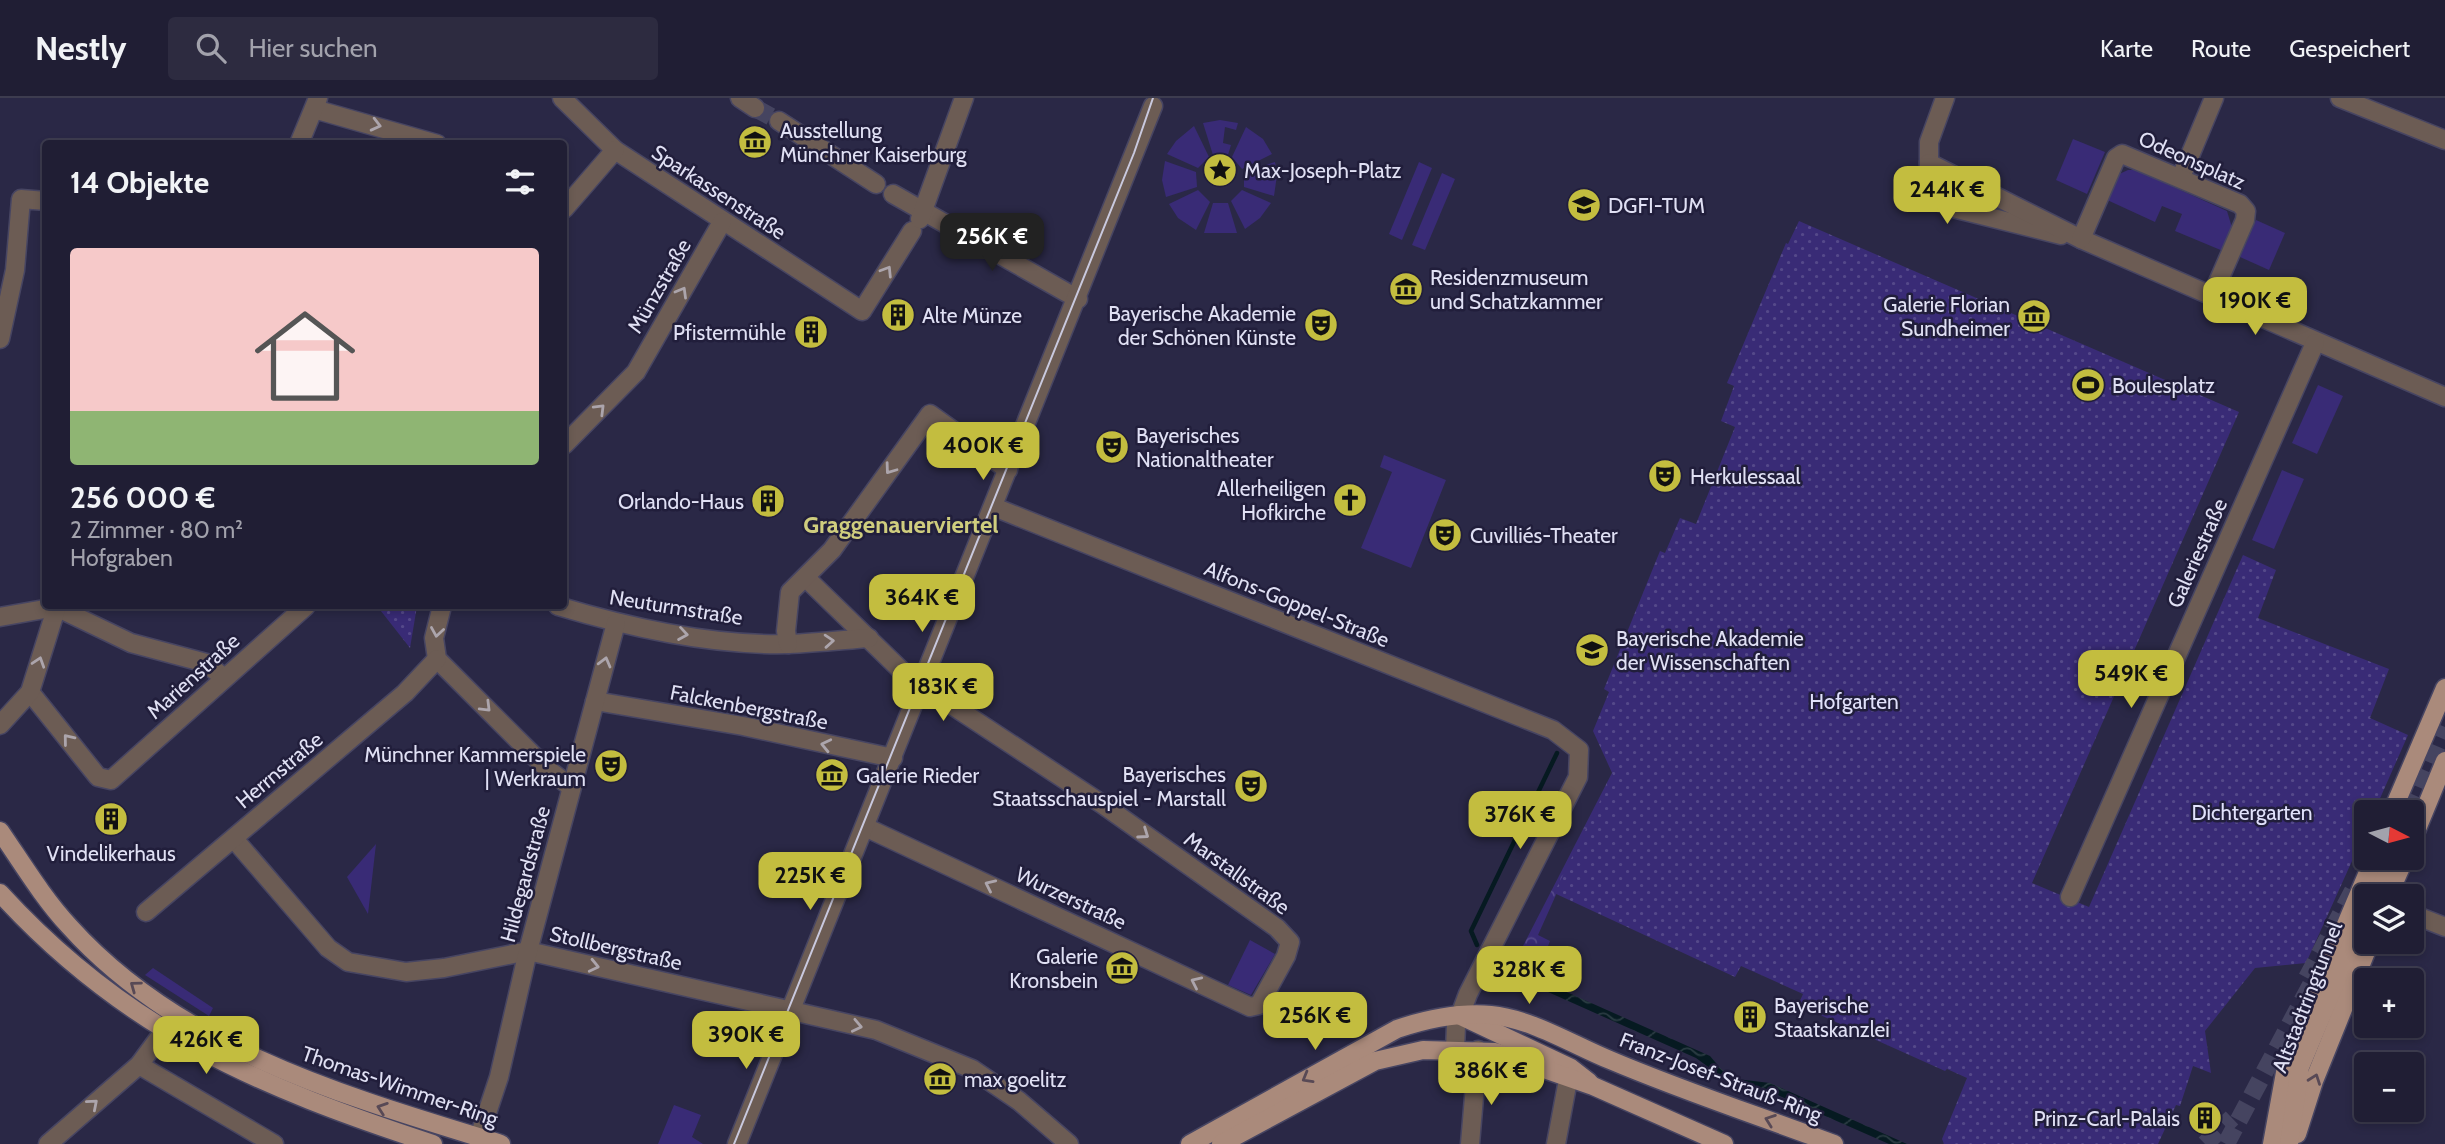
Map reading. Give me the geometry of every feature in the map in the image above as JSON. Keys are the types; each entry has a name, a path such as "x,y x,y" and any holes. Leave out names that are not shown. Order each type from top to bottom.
{"main road":[{"path":"2397,800 2445,688"},
{"path":"2424,812 2445,761"},
{"path":"2410,767 2430,772 2436,783"},
{"name":"Thomas-Wimmer-Ring","path":"0,831 68,925 114,970 164,1006 208,1032 293,1074 341,1094 501,1144"},
{"path":"2272,1144 2286,1067 2375,870"},
{"name":"Thomas-Wimmer-Ring","path":"0,893 29,924 105,989 164,1031 266,1083 433,1144"},
{"path":"29,924 46,921 52,903"},
{"name":"Altstadtringtunnel","path":"2292,1144 2300,1067 2354,939"},
{"path":"2292,1144 2314,1081 2365,954"},
{"name":"Franz-Josef-Strauß-Ring","path":"1190,1144 1397,1029 1459,1016 1493,1015 1834,1144"},
{"path":"1459,1016 1571,1068 1594,1086"},
{"path":"1221,1144 1374,1060 1399,1053 1455,1049 1478,1050 1515,1059 1567,1080 1594,1086 1724,1144"}],"street":[{"name":"Sparkassenstraße","path":"562,98 615,150 857,308 919,220"},
{"path":"919,220 964,98"},
{"path":"1945,98 1931,130 1929,163 1929,189 1940,202 2031,229 2081,239"},
{"path":"2181,177 2214,98"},
{"path":"2340,98 2445,140"},
{"path":"301,140 316,103 426,140"},
{"path":"737,1144 1078,299 1153,106"},
{"path":"779,121 876,184"},
{"path":"567,206 615,150"},
{"name":"Odeonsplatz","path":"2081,239 2116,158 2122,154 2181,177 2240,204 2246,211 2245,220 2212,296"},
{"path":"1929,163 2081,239 2315,343 2445,397"},
{"path":"893,194 919,220 1078,299"},
{"path":"0,339 21,199 42,201"},
{"name":"Münzstraße","path":"567,442 636,372 722,222"},
{"name":"Galeriestraße","path":"2070,897 2315,343"},
{"path":"788,644 786,631 790,592 832,550 930,414 1008,470"},
{"name":"Alfons-Goppel-Straße","path":"994,507 1553,730 1579,750 1578,777 1481,966 1459,1016"},
{"path":"806,578 906,675 922,686"},
{"path":"0,617 42,609"},
{"path":"0,726 30,692 55,609"},
{"path":"62,609 131,643 206,663 224,678"},
{"name":"Marienstraße","path":"30,692 98,777 111,780 303,609"},
{"path":"441,609 434,638 437,659 547,768 571,787"},
{"name":"Neuturmstraße","path":"567,609 616,623 730,642 788,644 869,638"},
{"name":"Hildegardstraße","path":"479,1137 499,1077 528,951 616,623"},
{"name":"Herrnstraße","path":"146,912 405,693 437,659"},
{"name":"Marstallstraße","path":"922,686 1102,804 1277,928 1290,942 1286,956 1259,1005"},
{"name":"Falckenbergstraße","path":"595,701 743,726 893,758"},
{"name":"Wurzerstraße","path":"865,827 1250,1007 1259,1005"},
{"name":"Stollbergstraße","path":"234,839 328,948 348,962 406,972 444,968 528,951 876,1030 949,1058 1020,1101 1069,1144"},
{"path":"2424,919 2445,927"},
{"path":"1455,1049 1459,1016"},
{"path":"48,1144 139,1065 164,1031"},
{"path":"1470,1144 1478,1050"},
{"path":"139,1065 274,1144"},
{"path":"1559,1143 1567,1080"}],"green space":[{"path":"1220,120 1238,123 1236,130 1225,127 1223,143 1231,145 1228,155 1213,155 1203,123"},
{"path":"1194,126 1209,157 1198,168 1167,154 1176,141"},
{"path":"1246,127 1263,139 1272,154 1242,169 1232,157"},
{"path":"2073,139 2105,152 2087,194 2056,180"},
{"path":"1165,161 1196,172 1197,187 1166,197 1162,180"},
{"path":"1275,162 1277,175 1274,196 1244,187 1244,172"},
{"path":"1419,162 1432,168 1402,240 1389,234"},
{"path":"2136,170 2227,211 2233,231 2223,251 2175,231 2182,214 2162,206 2155,222 2105,199 2117,175"},
{"path":"1442,173 1455,179 1425,250 1412,245"},
{"path":"1198,190 1210,202 1196,230 1178,218 1169,204"},
{"path":"1242,190 1271,203 1260,218 1245,229 1231,201"},
{"path":"1213,203 1228,203 1237,233 1204,233"},
{"path":"2256,220 2285,233 2269,270 2240,257"},
{"name":"Hofgarten","path":"1799,221 2239,412 2032,883 2089,907 2243,555 2276,570 2258,618 2389,669 2370,718 2408,735 2379,800 2354,800 2354,857 2306,963 2255,968 2205,1031 2211,1073 2193,1066 2180,1106 2176,1105 2158,1144 1944,1144 1942,1139 1967,1078 1947,1069 1945,1071 1798,1005 1803,994 1741,966 1735,977 1554,893 1613,775 1593,731 1609,692 1604,689 1660,551 1665,553 1680,518 1696,524 1735,427 1721,421 1734,386 1727,383 1786,243 1788,244"},
{"path":"2318,385 2343,396 2317,454 2292,443"},
{"path":"1384,455 1446,480 1411,568 1361,548 1392,472 1380,467"},
{"path":"2282,470 2304,479 2274,549 2252,540"},
{"path":"379,609 416,609 410,648"},
{"path":"1660,755 1564,877 1538,935 1550,941 1543,959 1525,952 1523,946 1615,767"},
{"path":"376,844 368,914 347,877"},
{"path":"1250,940 1275,954 1251,995 1228,985"},
{"path":"153,968 213,1008 209,1016 145,975"},
{"path":"674,1105 701,1115 692,1137 703,1144 658,1144"}],"water":[{"path":"1515,969 1710,1056 1721,1069 1737,1079 1770,1083 1907,1144 1889,1144 1773,1093 1733,1085 1696,1058 1512,976"}],"waterway":[{"path":"1477,945 1471,931 1557,753"}],"tunnel":[{"path":"755,108 779,121"},
{"path":"2413,800 2445,727"},
{"path":"2381,874 2383,870"},
{"path":"2307,978 2353,891"},
{"path":"2226,1144 2320,968"},
{"path":"2205,1144 2232,1118"}],"tram line":[{"path":"734,1144 1134,153 1153,98"}],"place":[{"name":"Ausstellung Münchner Kaiserburg","path":"755,142"},
{"name":"Max-Joseph-Platz","path":"1220,170"},
{"name":"DGFI-TUM","path":"1584,205"},
{"name":"Residenzmuseum und Schatzkammer","path":"1406,289"},
{"name":"Alte Münze","path":"898,315"},
{"name":"Galerie Florian Sundheimer","path":"2034,316"},
{"name":"Bayerische Akademie der Schönen Künste","path":"1321,325"},
{"name":"Pfistermühle","path":"811,332"},
{"name":"Boulesplatz","path":"2088,385"},
{"name":"Bayerisches Nationaltheater","path":"1112,447"},
{"name":"Herkulessaal","path":"1665,476"},
{"name":"Allerheiligen Hofkirche","path":"1350,500"},
{"name":"Orlando-Haus","path":"768,501"},
{"name":"Cuvilliés-Theater","path":"1445,535"},
{"name":"Bayerische Akademie der Wissenschaften","path":"1592,650"},
{"name":"Münchner Kammerspiele | Werkraum","path":"611,766"},
{"name":"Galerie Rieder","path":"832,775"},
{"name":"Bayerisches Staatsschauspiel - Marstall","path":"1251,786"},
{"name":"Vindelikerhaus","path":"111,819"},
{"name":"Galerie Kronsbein","path":"1122,968"},
{"name":"Bayerische Staatskanzlei","path":"1750,1017"},
{"name":"max goelitz","path":"940,1079"},
{"name":"Prinz-Carl-Palais","path":"2205,1118"}],"district":[{"name":"Graggenauerviertel","path":"901,524"}],"park label":[{"name":"Dichtergarten","path":"2252,812"}]}
